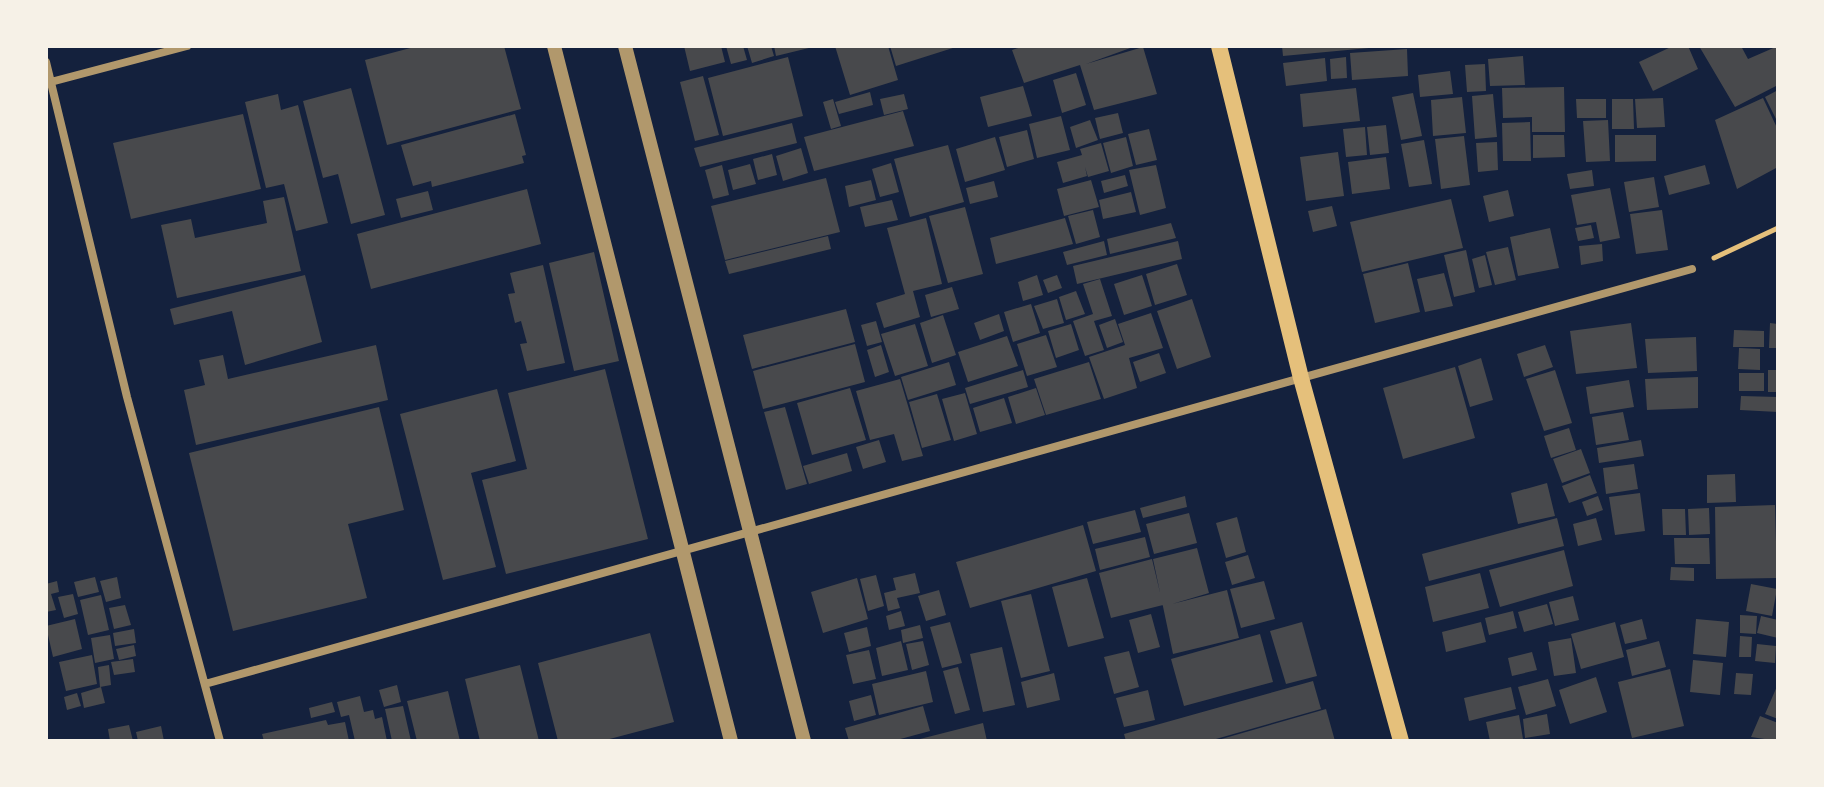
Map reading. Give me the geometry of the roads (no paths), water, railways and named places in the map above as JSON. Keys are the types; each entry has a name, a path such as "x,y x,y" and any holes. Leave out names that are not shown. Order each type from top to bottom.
{"main road":[{"path":"1219,46 1301,378 1401,741"}],"street":[{"path":"48,83 187,46"},
{"path":"554,46 731,741"},
{"path":"625,46 804,741"},
{"path":"46,62 48,83 127,397 220,741"},
{"path":"205,684 1692,269"}]}
